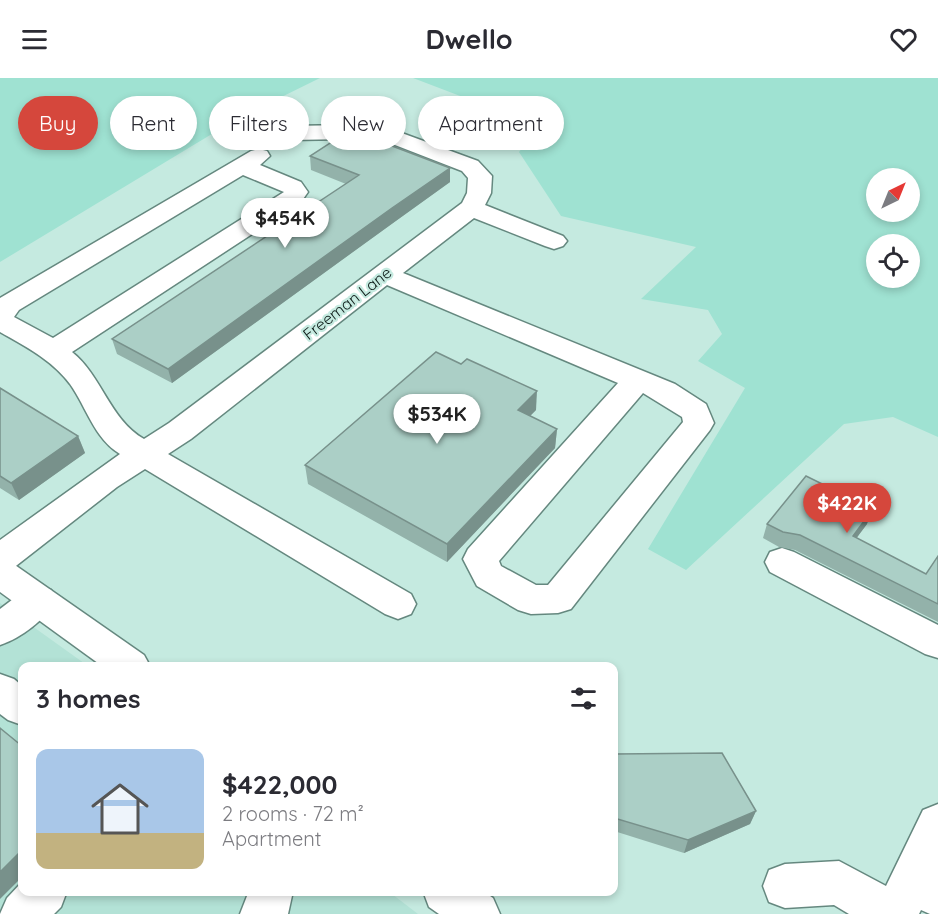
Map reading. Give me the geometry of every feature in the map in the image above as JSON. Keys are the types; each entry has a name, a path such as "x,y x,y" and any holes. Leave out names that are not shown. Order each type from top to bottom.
{"main road":[{"path":"309,134 376,134 399,139 470,166 480,176 481,187 478,198 471,208 554,241"},
{"path":"269,150 2,308 0,315 3,322 53,351 73,369 107,425 119,439 398,604"},
{"path":"53,351 292,197 296,192 293,187 241,166"},
{"name":"Freeman Lane","path":"0,559 106,479 180,431 471,208"},
{"path":"383,274 638,380 664,391 695,411 699,423 558,599 531,600 489,576 480,559 638,380"},
{"path":"782,562 938,643"},
{"path":"0,573 124,662"},
{"path":"0,630 38,600"},
{"path":"0,691 18,705"},
{"path":"785,886 839,883 909,901 938,824"},
{"path":"23,914 40,896"},
{"path":"262,914 268,907 270,896"}],"shaded area":[{"path":"0,78 320,78 284,96 209,96 209,136 197,143 197,96 110,96 110,150 185,150 0,262"},
{"path":"413,78 938,78 938,437 893,417 844,424 686,570 648,549 745,388 698,361 722,334 708,310 641,299 696,247 561,216 519,152 521,150 564,150 564,96 460,96"},
{"path":"0,603 82,662 18,662 18,896 395,896 418,914 0,914"}],"building":[{"path":"321,149 403,150 450,168 168,369 112,339 359,175 310,156"},
{"path":"436,352 461,364 467,359 537,391 518,410 557,429 447,544 305,465"},
{"path":"0,388 78,436 11,483 0,476"},
{"path":"806,476 873,509 853,536 926,574 938,556 938,604 800,535 783,532 767,524"},
{"path":"0,728 18,743 18,854 0,872"},
{"path":"722,753 756,811 688,840 618,819 618,754"}]}
